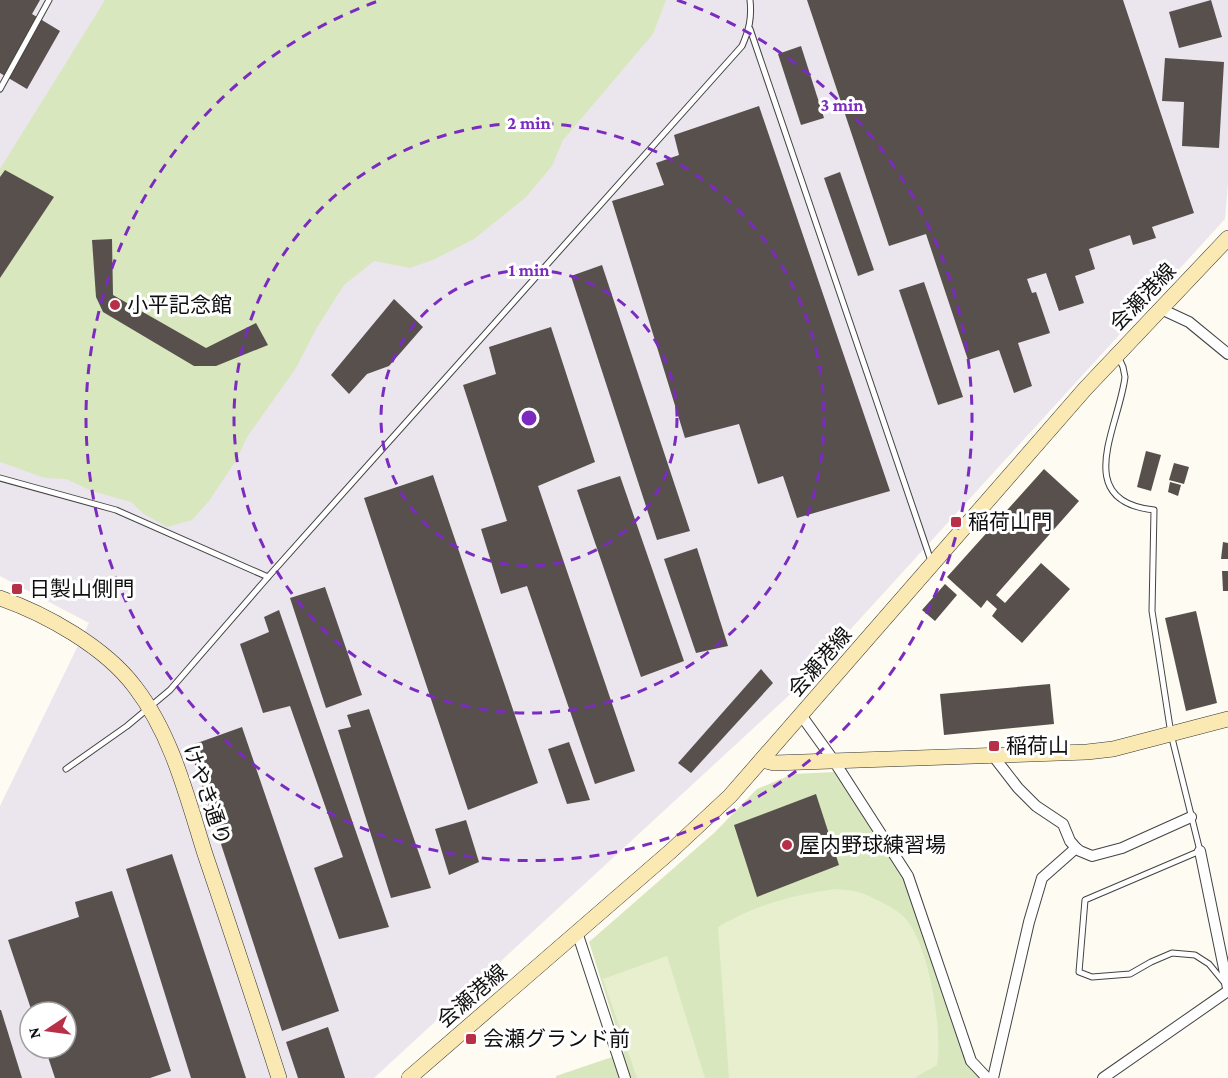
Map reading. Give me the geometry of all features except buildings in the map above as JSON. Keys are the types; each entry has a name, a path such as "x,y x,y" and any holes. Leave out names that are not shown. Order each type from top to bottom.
{"main road":[{"name":"会瀬港線","path":"409,1078 706,821 1117,354 1228,238"},
{"name":"けやき通り","path":"0,598 32,612 87,643 115,665 134,685 150,708 175,761 279,1078"},
{"path":"762,760 774,764 994,757 1113,749 1228,719"}],"street":[{"path":"1161,309 1189,322 1228,354"},
{"path":"801,715 834,761 908,876 971,1061 987,1078"},
{"path":"994,757 1036,806 1063,824 1070,841 1076,848 1092,856 1122,848 1191,817"},
{"path":"993,1078 1029,922 1042,878 1076,848"},
{"path":"1103,1078 1228,983 1200,851"},
{"path":"577,932 626,1078"}],"lane":[{"path":"0,88 49,0"},
{"path":"66,769 150,708 170,690 742,46 750,29 752,15 750,0"},
{"path":"750,29 933,565"},
{"path":"1117,354 1125,377 1104,462 1105,477 1112,492 1124,503 1138,509 1154,510 1152,611 1171,734 1200,851 1085,900 1079,972 1092,977 1130,974 1172,953 1195,955 1209,964 1228,983"},
{"path":"0,478 116,510 268,577"}],"shaded area":[{"path":"0,0 1228,0 1228,184 1225,219 796,689 374,1078 0,1078 0,806 89,623 0,576"}],"green space":[{"path":"105,0 666,0 653,34 563,140 552,166 526,197 474,239 435,259 410,268 374,261 344,285 316,329 296,368 247,437 237,459 209,501 192,520 167,527 144,514 131,502 92,491 66,479 45,478 0,462 0,169"},
{"path":"835,772 904,879 966,1064 979,1078 556,1078 556,1076 624,1053 589,942 714,833 757,789 793,774"},
{"path":"835,889 858,892 881,902 903,916 912,928 927,965 932,987 938,1031 937,1065 914,1078 729,1078 718,927 775,902"},
{"path":"667,956 705,1078 637,1078 603,979"}],"place":[{"name":"小平記念館","path":"115,305"},
{"name":"稲荷山門","path":"956,522"},
{"name":"日製山側門","path":"17,589"},
{"name":"稲荷山","path":"994,746"},
{"name":"屋内野球練習場","path":"787,845"},
{"name":"会瀬グランド前","path":"471,1039"}]}
